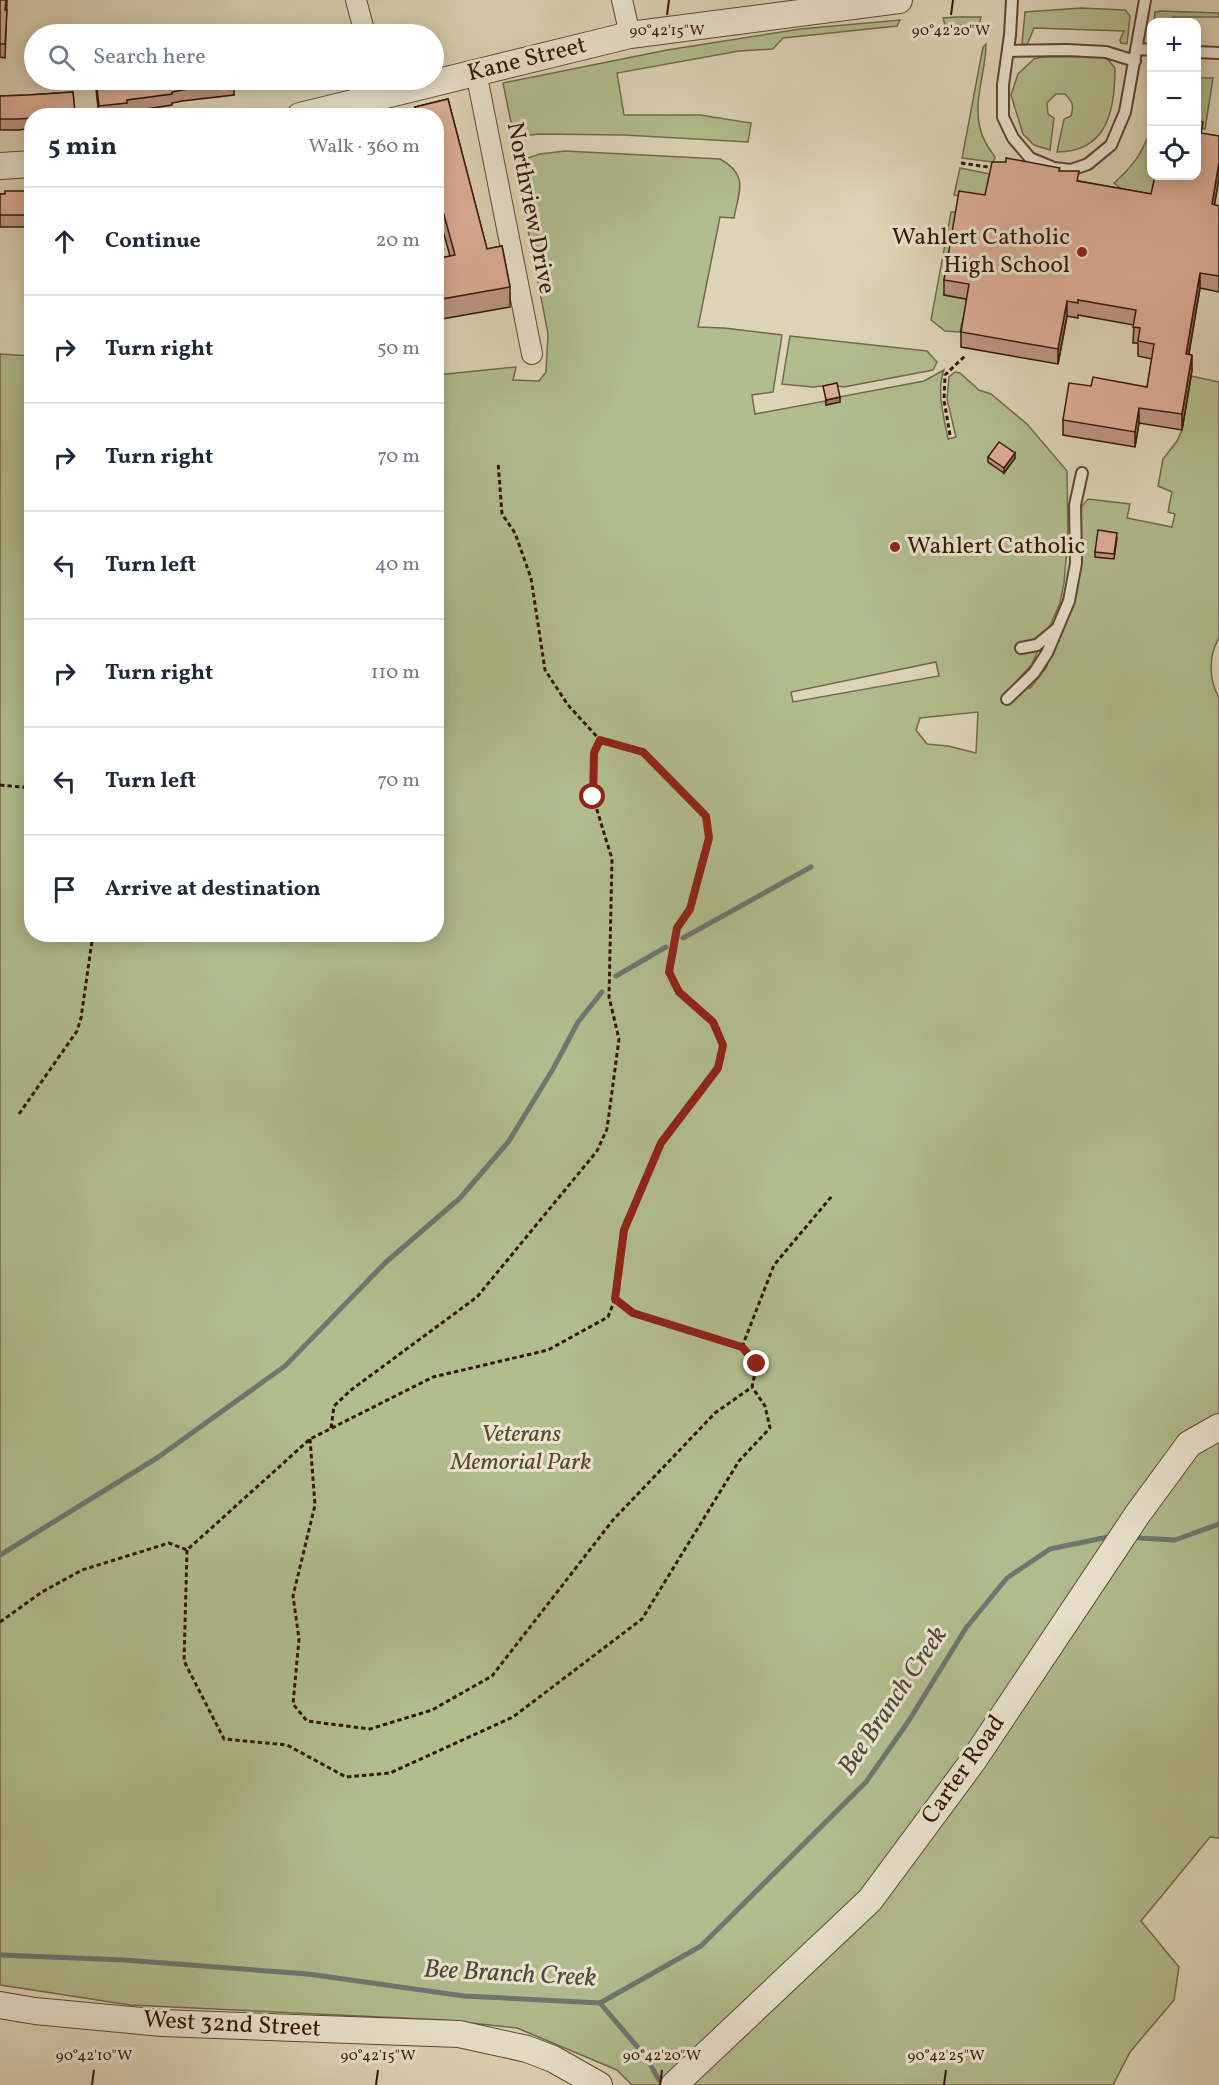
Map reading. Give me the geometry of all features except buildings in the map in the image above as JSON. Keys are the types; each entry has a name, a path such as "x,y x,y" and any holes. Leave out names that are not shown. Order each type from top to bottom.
{"street":[{"path":"356,0 362,24"},
{"path":"622,0 630,35"},
{"name":"Kane Street","path":"444,77 476,72 630,35 899,0"},
{"name":"Northview Drive","path":"476,72 532,354"},
{"name":"Kane Street","path":"322,108 370,90"},
{"path":"0,166 24,164"},
{"name":"Carter Road","path":"674,2085 870,1900 973,1761 1137,1515 1189,1444 1219,1427"},
{"name":"West 32nd Street","path":"0,2005 35,2011 162,2023 459,2034 527,2049 553,2059 599,2085"}],"lane":[{"path":"1012,0 1003,85 1003,117 1012,138 1030,158 1054,168 1071,170 1088,164 1111,145 1125,111 1145,0"},
{"path":"1138,49 1147,50"},
{"path":"1008,51 1106,52 1135,61"},
{"path":"1201,52 1219,52"},
{"path":"1007,699 1034,673 1047,653 1069,601 1076,563 1076,505 1082,473"},
{"path":"1021,648 1037,645 1055,630"}],"path":[{"path":"960,163 1001,168"},
{"path":"991,177 993,167"},
{"path":"950,435 944,400 945,375 966,355"},
{"path":"498,462 502,514 515,533 531,578 545,670 568,705 600,740 643,752 706,816 709,838 690,909 677,928 669,972 679,992 713,1022 723,1045 718,1068 661,1143 624,1230 615,1299 608,1317 548,1350 433,1377 310,1439 187,1550 184,1661 224,1739 287,1745 346,1777 390,1773 513,1717 642,1619 739,1461 770,1428 765,1406 752,1387"},
{"path":"331,1428 334,1406 351,1390 477,1297 597,1151 607,1129 620,1039 609,997 612,859 593,797 594,753 600,740"},
{"path":"0,785 24,787"},
{"path":"19,1114 80,1024 92,942"},
{"path":"742,1347 774,1265 832,1196"},
{"path":"310,1439 315,1505 293,1596 299,1639 293,1704 308,1721 370,1729 432,1710 492,1676 613,1520 715,1413 752,1387 757,1364 742,1347 633,1313 615,1299"},
{"path":"0,1622 42,1592 82,1570 169,1543 187,1550"}],"green space":[{"path":"1081,8 1125,10 1130,16 1127,44 1121,43 1120,40 1124,31 1034,28 1027,45 1022,44 1025,12"},
{"path":"1155,12 1219,13 1219,17 1154,18"},
{"path":"981,17 979,26 945,25 943,18"},
{"path":"900,20 897,26 783,38 773,49 739,51 617,73 624,115 700,115 751,123 748,142 624,135 539,134 514,137 503,83 667,50 800,29"},
{"path":"986,44 978,118 982,136 995,157 993,162 962,158 983,47"},
{"path":"1105,56 1115,68 1115,83 1110,113 1098,136 1088,145 1057,152 1064,119 1071,116 1073,107 1065,94 1056,94 1047,103 1048,114 1054,118 1050,150 1034,145 1023,134 1011,95 1018,74 1034,59 1042,57"},
{"path":"1201,78 1213,78 1205,129 1201,128"},
{"path":"1147,139 1147,180 1156,180 1151,209 1114,183 1136,160"},
{"name":"Veterans Memorial Park","path":"565,151 720,159 735,171 740,184 734,218 720,217 698,327 782,335 773,392 752,395 755,414 825,401 827,405 840,402 839,397 924,381 944,370 941,395 948,439 956,437 947,399 949,377 955,372 960,373 979,390 991,394 1027,424 1067,471 1068,537 1060,603 1049,628 1034,639 1018,643 1018,653 1039,648 1032,664 1015,683 1030,688 1046,668 1059,635 1082,506 1088,499 1130,504 1127,518 1172,527 1175,514 1168,512 1172,492 1158,486 1163,459 1177,441 1182,430 1191,376 1219,382 1219,638 1213,652 1211,668 1213,684 1219,698 1219,1838 1210,1837 1141,1921 1179,1967 1174,2000 1130,2052 1113,2085 632,2085 617,2070 517,2028 443,2020 130,2005 0,1985 0,354 24,356 24,942 444,942 444,374 516,367 513,380 539,381 546,372 548,334 515,162 540,154","holes":["936,662 939,676 793,702 791,692","978,712 976,753 948,746 927,744 916,730 920,718"]},
{"path":"960,168 990,174 985,201 954,195"},
{"path":"951,212 958,212 944,295 969,300 965,322 962,322 960,332 945,331 931,320"},
{"path":"790,336 927,351 937,362 933,370 844,387 782,384"}],"waterway":[{"path":"683,938 811,867"},
{"path":"616,976 666,947"},
{"path":"0,1555 157,1458 285,1366 385,1263 460,1198 509,1141 553,1069 578,1022 602,992"},
{"name":"Bee Branch Creek","path":"1139,1538 1175,1540 1219,1524"},
{"name":"Bee Branch Creek","path":"0,1955 124,1960 308,1974 464,1996 600,2003 701,1946 866,1782 908,1722 966,1628 1007,1578 1050,1549 1108,1537"},
{"path":"600,2003 646,2057 659,2080"}],"place":[{"name":"Wahlert Catholic High School","path":"1082,252"},
{"name":"Wahlert Catholic","path":"895,547"}],"route":[{"path":"593,797 594,753 600,740 643,752 706,816 709,838 690,909 677,928 669,972 679,992 713,1022 723,1045 718,1068 661,1143 624,1230 615,1299 633,1313 742,1347 757,1364"}]}
